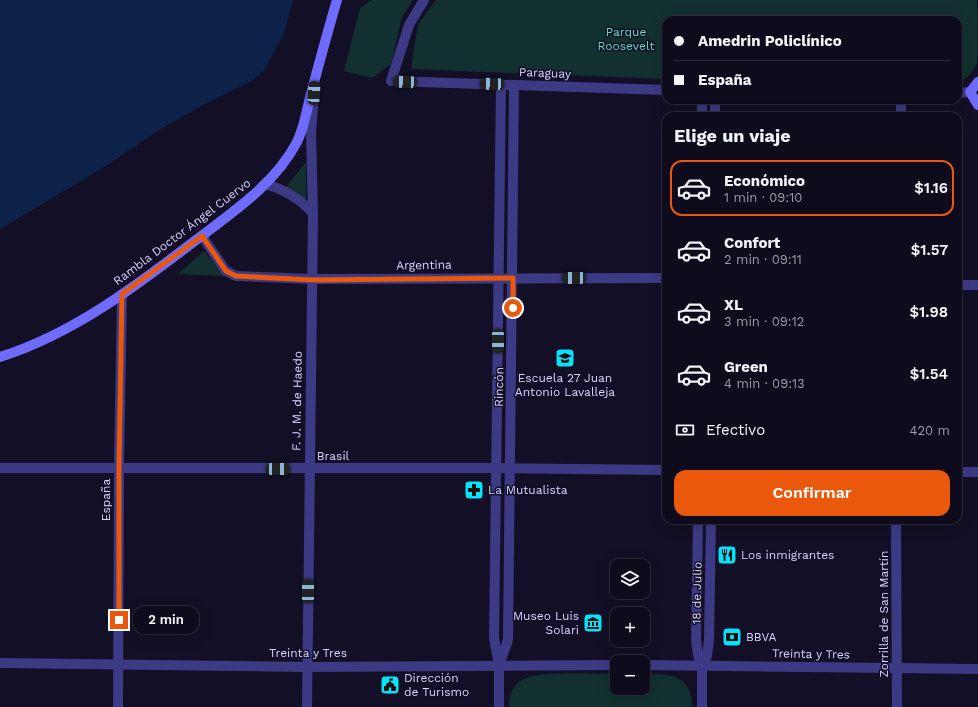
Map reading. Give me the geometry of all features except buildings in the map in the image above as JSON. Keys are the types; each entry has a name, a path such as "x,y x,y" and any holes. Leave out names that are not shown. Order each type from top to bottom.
{"street":[{"name":"Rambla Doctor Ángel Cuervo","path":"0,357 51,337 122,294 202,236 264,185 285,162 298,141 337,0"},
{"name":"Paraguay","path":"424,0 409,24 391,81 662,90"},
{"name":"F. J. M. de Haedo","path":"307,707 309,469 313,280 311,133 315,80"},
{"path":"962,93 970,92 978,82"},
{"name":"Rincón","path":"499,707 499,665 494,638 501,84"},
{"name":"Rincón","path":"499,665 508,640 514,84"},
{"path":"970,92 978,105"},
{"path":"264,185 270,185 280,189 304,205 313,214"},
{"name":"Argentina","path":"202,236 226,271 236,276 313,280 662,278"},
{"path":"962,285 978,285"},
{"name":"España","path":"118,707 119,467 122,294"},
{"name":"Brasil","path":"0,468 511,468 662,470"},
{"path":"962,472 978,472"},
{"name":"18 de Julio","path":"698,524 696,640 698,656 702,666 702,707"},
{"name":"18 de Julio","path":"702,666 707,656 709,640 711,524"},
{"name":"Zorrilla de San Martín","path":"896,524 897,707"},
{"name":"Treinta y Tres","path":"0,663 308,667 610,665"},
{"name":"Treinta y Tres","path":"650,666 978,669"}],"green space":[{"path":"372,0 413,0 402,17 391,64 372,78 344,71 360,8"},
{"name":"Parque Roosevelt","path":"436,0 977,0 977,63 969,75 962,80 962,16 662,16 662,79 411,69 418,24"},
{"path":"305,163 306,164 306,200 286,187"},
{"path":"204,251 225,276 178,274"},
{"path":"582,673 610,674 610,695 650,695 650,674 677,678 688,688 691,696 692,707 509,707 510,695 513,688 522,680 540,675"}],"water":[{"path":"0,0 293,0 284,34 265,69 252,81 207,103 162,128 106,166 0,229"}],"place":[{"name":"Escuela 27 Juan Antonio Lavalleja","path":"565,358"},
{"name":"La Mutualista","path":"474,490"},
{"name":"Los inmigrantes","path":"727,555"},
{"name":"Museo Luis Solari","path":"593,623"},
{"name":"BBVA","path":"732,637"},
{"name":"Dirección de Turismo","path":"390,685"}],"route":[{"path":"119,620 119,467 122,294 202,236 226,271 236,276 313,280 513,278 513,308"}]}
